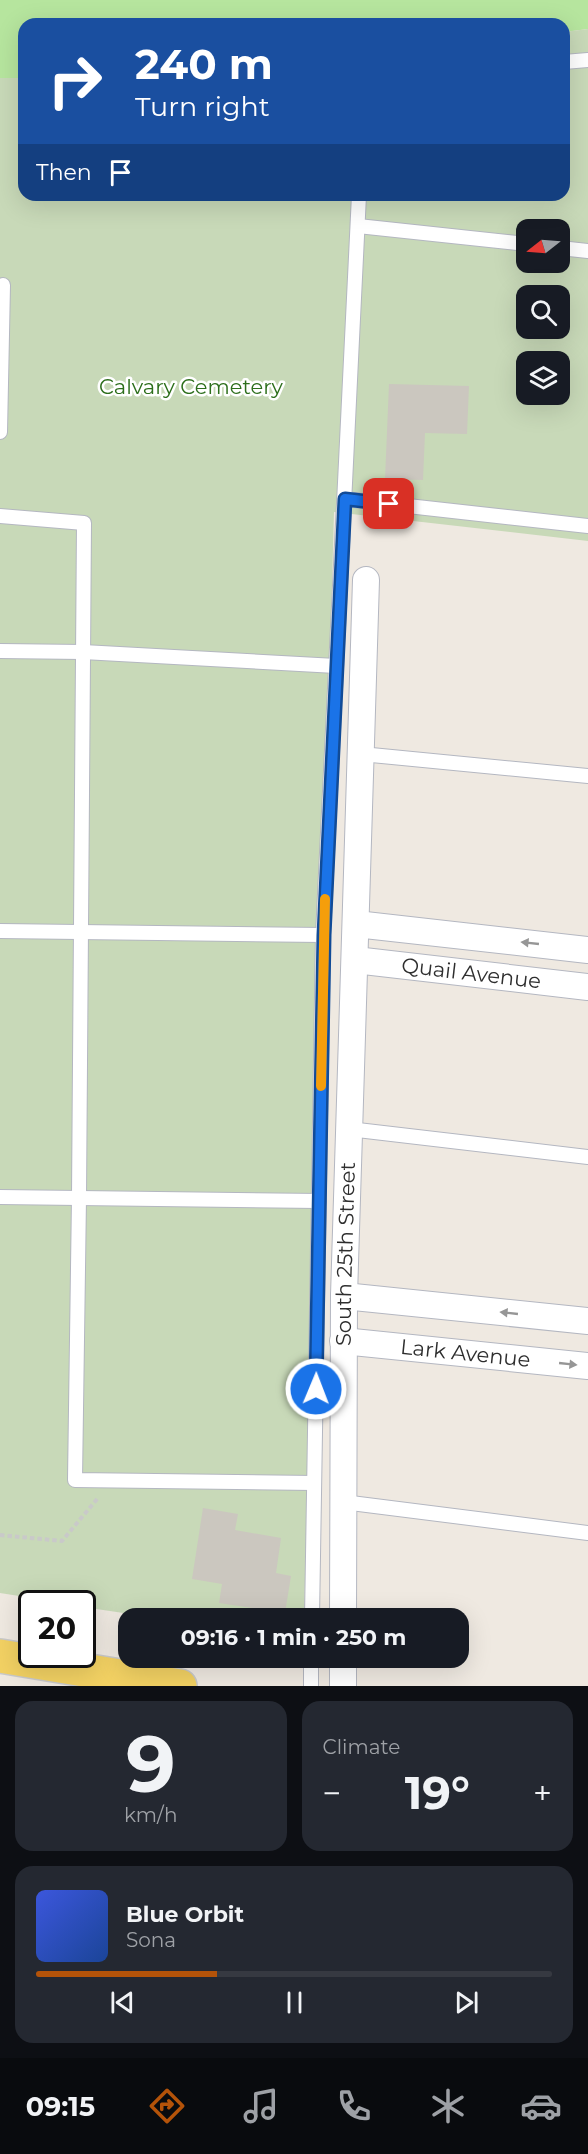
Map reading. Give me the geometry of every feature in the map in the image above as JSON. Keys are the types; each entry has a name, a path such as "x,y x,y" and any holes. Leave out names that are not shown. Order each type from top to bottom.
{"main road":[{"path":"0,1656 127,1682 180,1686"}],"street":[{"name":"South 25th Street","path":"343,1608 344,1296 366,580"},
{"name":"Quail Avenue","path":"356,924 588,950"},
{"path":"491,976 495,939"},
{"name":"Quail Avenue","path":"355,960 588,987"},
{"name":"Lark Avenue","path":"344,1296 588,1321"},
{"name":"Lark Avenue","path":"343,1341 588,1366"},
{"path":"343,1668 343,1686"}],"lane":[{"path":"570,62 588,60"},
{"path":"312,1608 324,935 359,201"},
{"path":"358,226 516,243"},
{"path":"570,249 588,251"},
{"path":"0,432 3,285"},
{"path":"345,499 588,526"},
{"path":"0,516 84,523 75,1480 314,1483"},
{"path":"0,651 83,652 336,666"},
{"path":"361,754 588,776"},
{"path":"0,931 324,935"},
{"path":"349,1129 588,1157"},
{"path":"0,1197 319,1201"},
{"path":"343,1502 588,1533"},
{"path":"310,1686 311,1668"}],"path":[{"path":"0,1535 62,1541 112,1481"}],"green space":[{"path":"0,0 588,0 588,29 570,31 570,18 18,18 18,78 0,78"},
{"name":"Calvary Cemetery","path":"588,29 588,541 334,512 304,1608 118,1608 118,1612 96,1609 96,1590 18,1590 18,1596 0,1593 0,78 18,78 18,201 570,201 570,31"}],"building":[{"path":"389,384 469,386 467,434 425,433 423,480 385,479"},
{"path":"203,1508 238,1514 235,1530 281,1538 276,1573 291,1576 286,1608 252,1608 219,1603 222,1584 192,1579"}],"slow traffic":[{"path":"321,1086 325,899"}],"route":[{"path":"316,1389 324,935 345,499 389,504"}]}
